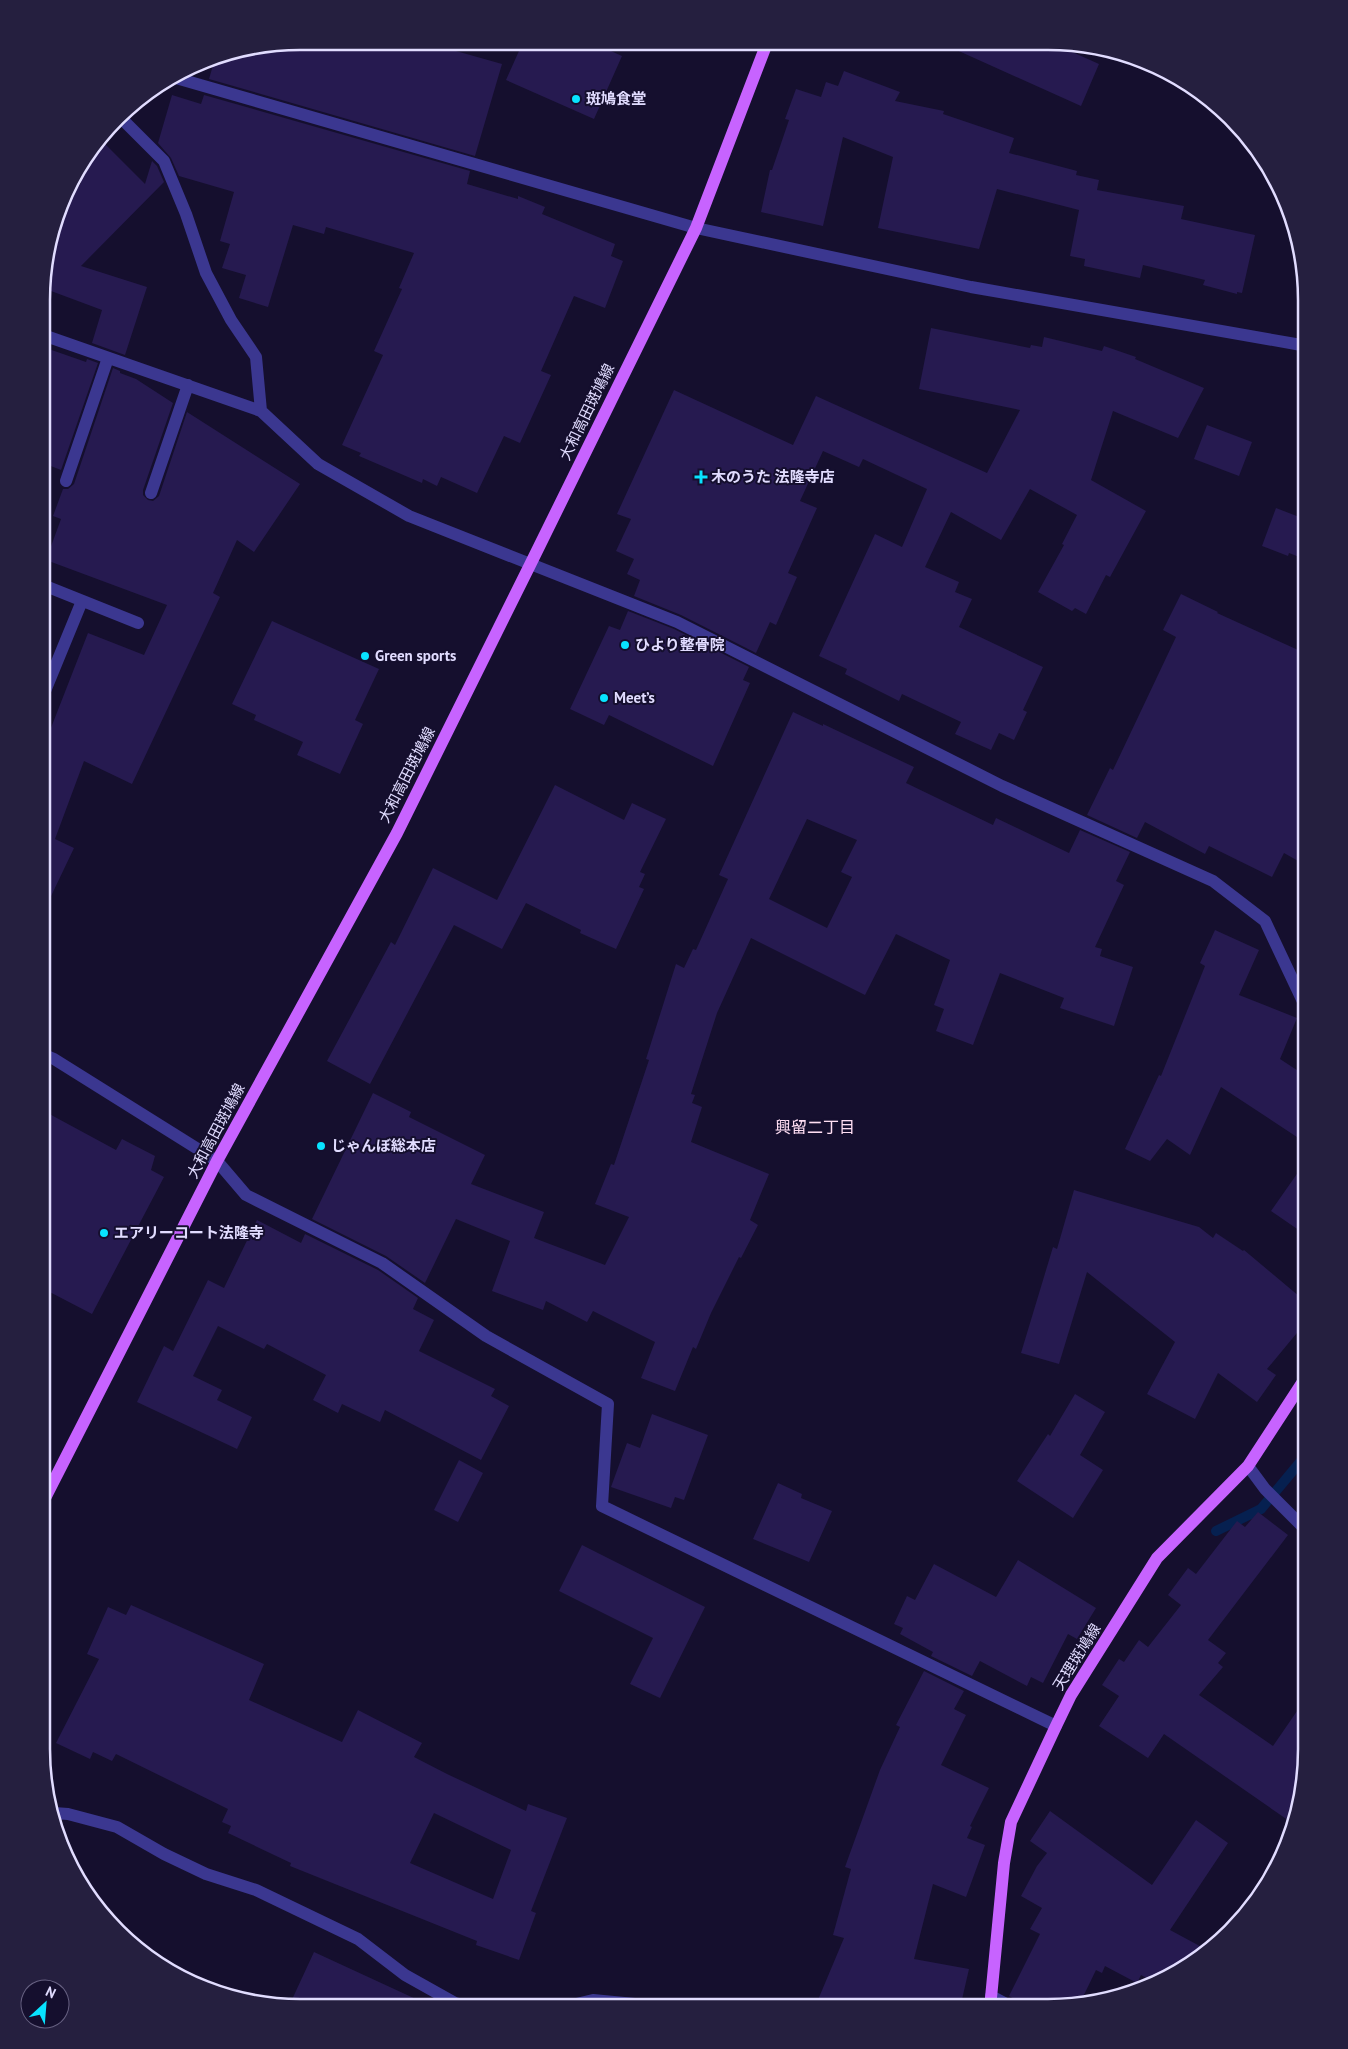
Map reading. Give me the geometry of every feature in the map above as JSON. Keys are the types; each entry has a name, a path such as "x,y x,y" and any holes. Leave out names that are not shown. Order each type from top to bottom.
{"main road":[{"name":"大和高田斑鳩線","path":"50,1488 217,1161 397,833 696,228 764,50"},
{"name":"天理斑鳩線","path":"991,1999 1004,1863 1011,1822 1056,1726 1072,1695 1157,1558 1248,1466 1298,1388"}],"street":[{"path":"182,80 696,228 972,287 1298,344"},
{"path":"125,121 164,162 186,214 206,273 231,320 256,357 261,411"},
{"path":"50,337 261,411 318,464 409,516 678,622 1002,786 1213,881 1265,920 1298,991"},
{"path":"66,481 108,358"},
{"path":"151,493 188,386"},
{"path":"50,588 138,623"},
{"path":"50,679 82,601"},
{"path":"50,1057 217,1161 246,1195 382,1263 486,1336 608,1404 602,1506 1056,1726"},
{"path":"1248,1466 1265,1489 1298,1522"},
{"path":"59,1813 117,1827 164,1854 206,1874 256,1890 358,1939 405,1975 448,1999"}],"building":[{"path":"300,50 456,50 502,64 475,156 209,79 213,65 219,63 267,52"},
{"name":"斑鳩食堂","path":"519,50 609,50 622,56 594,119 506,80"},
{"path":"957,50 1071,51 1099,64 1081,106"},
{"path":"844,71 900,92 895,101 944,111 943,114 1014,138 1009,153 1077,171 1076,175 1099,180 1097,190 1184,206 1181,219 1255,235 1242,293 1237,292 1237,294 1203,285 1205,280 1143,265 1140,278 1084,266 1085,259 1070,256 1079,210 997,189 979,249 878,228 893,157 843,137 823,226 761,212 770,170 772,170 789,120 785,119 796,89 821,97 826,82 838,86"},
{"path":"172,95 201,104 204,95 470,171 467,184 518,199 518,196 545,207 542,214 615,244 611,256 623,261 605,308 574,296 541,371 551,375 520,443 504,436 477,493 441,477 437,486 423,479 422,483 359,456 361,453 342,445 383,355 374,351 402,289 399,288 414,253 326,227 324,234 293,225 268,307 239,298 246,275 222,268 230,244 220,241 234,192 179,176 171,158 158,143"},
{"path":"105,144 145,184 152,161 157,166 164,182 81,266 147,287 125,355 92,343 102,310 51,291 52,267 63,219 75,192 81,183 80,182 83,175"},
{"path":"931,328 1030,348 1031,345 1042,347 1044,337 1102,351 1104,346 1136,357 1135,359 1204,388 1178,438 1113,411 1091,480 1146,511 1110,577 1106,575 1086,614 1075,608 1072,611 1038,592 1064,545 1062,544 1077,515 1030,489 1001,540 951,512 925,567 959,582 955,592 972,599 959,627 1043,667 1023,710 1027,712 1014,740 999,733 991,750 955,734 961,722 902,694 899,701 845,674 847,669 819,656 875,534 902,547 927,489 863,459 859,467 823,451 800,501 817,508 788,573 797,577 776,625 770,622 756,653 681,615 634,596 640,580 627,574 634,559 616,551 631,519 617,514 674,390 793,445 816,396 987,473 1020,410 919,389"},
{"path":"50,349 86,362 87,359 98,363 61,470 50,466"},
{"path":"113,368 136,379 173,403 143,490 143,495 148,500 153,501 159,496 187,412 300,484 254,552 237,540 213,593 220,597 132,784 84,761 55,839 74,848 50,898 50,730 88,633 144,655 167,605 50,561 50,549 61,519 53,516 63,489 68,489 74,484"},
{"path":"1207,425 1252,442 1239,476 1194,459"},
{"path":"1276,508 1298,517 1298,556 1289,553 1288,556 1262,546"},
{"path":"1181,594 1217,613 1298,650 1298,861 1284,853 1272,877 1209,846 1205,854 1145,822 1137,838 1087,815 1110,768 1113,770 1176,637 1163,630"},
{"path":"628,611 674,629 749,667 743,680 750,683 713,766 609,715 604,725 570,709 609,626 620,630"},
{"path":"272,621 379,669 355,720 363,724 340,774 297,755 303,742 254,720 256,715 232,704"},
{"path":"793,712 914,767 906,783 993,825 996,818 1069,853 1080,830 1130,852 1116,881 1124,885 1095,947 1102,949 1100,956 1133,967 1114,1026 1060,1008 1064,998 1000,973 973,1045 936,1031 944,1009 934,1005 950,960 896,934 865,995 751,938 717,1013 691,1094 695,1095 692,1103 702,1107 691,1142 769,1174 750,1220 758,1225 741,1258 739,1257 711,1313 696,1349 693,1347 675,1391 641,1378 655,1342 593,1311 587,1322 546,1301 543,1310 492,1291 510,1241 456,1219 425,1283 386,1256 312,1219 373,1093 411,1112 409,1117 485,1155 471,1184 544,1212 534,1238 605,1265 629,1217 595,1204 611,1164 614,1165 649,1060 646,1059 676,964 684,968 693,949 696,950 728,879 719,875","holes":["807,819 857,840 841,872 852,877 827,928 769,899"]},
{"path":"555,785 624,820 632,803 666,819 640,872 645,874 639,887 644,889 616,949 580,933 581,930 526,903 502,949 454,925 370,1084 327,1061 391,942 395,945 433,868 497,900"},
{"path":"1215,930 1259,950 1239,995 1297,1018 1280,1059 1298,1071 1298,1138 1221,1087 1190,1155 1167,1139 1150,1161 1125,1149 1159,1075 1161,1076 1205,966 1200,963"},
{"name":"エアリーコート法隆寺","path":"50,1114 116,1150 122,1139 155,1156 151,1170 164,1177 92,1314 50,1292"},
{"path":"1298,1172 1298,1230 1271,1211"},
{"path":"1074,1190 1199,1227 1213,1238 1216,1233 1244,1250 1298,1295 1298,1332 1267,1369 1276,1375 1257,1402 1218,1373 1195,1419 1147,1394 1175,1342 1087,1272 1059,1364 1021,1353 1053,1247 1057,1249"},
{"path":"257,1220 301,1243 305,1234 378,1270 418,1298 413,1309 434,1320 419,1351 495,1389 491,1396 509,1406 481,1460 385,1410 380,1422 342,1404 338,1413 313,1400 326,1375 267,1344 264,1349 218,1326 193,1376 222,1390 217,1400 252,1417 237,1449 137,1402 164,1346 173,1351 208,1280 224,1288"},
{"path":"1075,1394 1105,1412 1080,1455 1103,1470 1073,1518 1017,1481 1048,1434 1050,1436"},
{"path":"652,1414 708,1435 684,1500 675,1497 671,1508 611,1487 627,1443 640,1448"},
{"path":"459,1460 483,1473 458,1522 434,1510"},
{"path":"778,1483 802,1494 801,1498 832,1511 809,1562 753,1539"},
{"path":"1258,1512 1288,1535 1208,1640 1226,1653 1218,1663 1223,1667 1199,1695 1273,1746 1298,1710 1296,1782 1288,1820 1164,1734 1148,1758 1099,1726 1119,1696 1102,1685 1119,1659 1124,1662 1139,1640 1148,1647 1181,1605 1168,1595 1188,1568 1196,1574 1237,1521 1245,1527"},
{"path":"582,1545 705,1607 660,1698 630,1684 653,1638 559,1591"},
{"path":"1018,1560 1096,1608 1077,1639 1068,1634 1043,1683 1031,1677 1027,1686 980,1661 972,1676 931,1656 933,1652 900,1634 903,1628 894,1624 907,1596 915,1600 934,1564 996,1597"},
{"path":"131,1605 264,1664 249,1700 342,1742 358,1710 422,1743 414,1757 526,1811 528,1804 567,1818 531,1911 536,1913 519,1960 476,1945 477,1941 290,1866 291,1863 228,1833 231,1826 222,1822 228,1809 116,1754 112,1761 93,1752 90,1759 56,1743 99,1659 87,1654 108,1607 126,1615","holes":["434,1813 511,1850 493,1899 410,1863"]},
{"path":"924,1671 964,1691 954,1709 966,1715 941,1765 989,1788 970,1826 972,1827 967,1838 985,1845 966,1897 933,1884 914,1959 969,1969 962,1999 818,1999 844,1938 833,1935 851,1869 845,1867 880,1770 900,1727 896,1725"},
{"path":"1050,1811 1152,1885 1196,1820 1228,1843 1170,1930 1201,1947 1173,1966 1159,1973 1147,1978 1141,1975 1137,1983 1105,1966 1102,1973 1096,1970 1083,1997 1014,1999 1009,1996 1040,1934 1030,1929 1042,1908 1021,1896 1037,1866 1047,1853 1030,1841"},
{"path":"314,1952 416,1999 300,1999 292,1999"}],"waterway":[{"path":"1216,1531 1261,1509 1298,1465"}],"place":[{"name":"斑鳩食堂","path":"576,99"},
{"name":"木のうた 法隆寺店","path":"701,477"},
{"name":"ひより整骨院","path":"625,645"},
{"name":"Green sports","path":"365,656"},
{"name":"Meet’s","path":"604,698"},
{"name":"じゃんぼ総本店","path":"321,1146"},
{"name":"エアリーコート法隆寺","path":"104,1233"}],"district":[{"name":"興留二丁目","path":"815,1127"}]}
